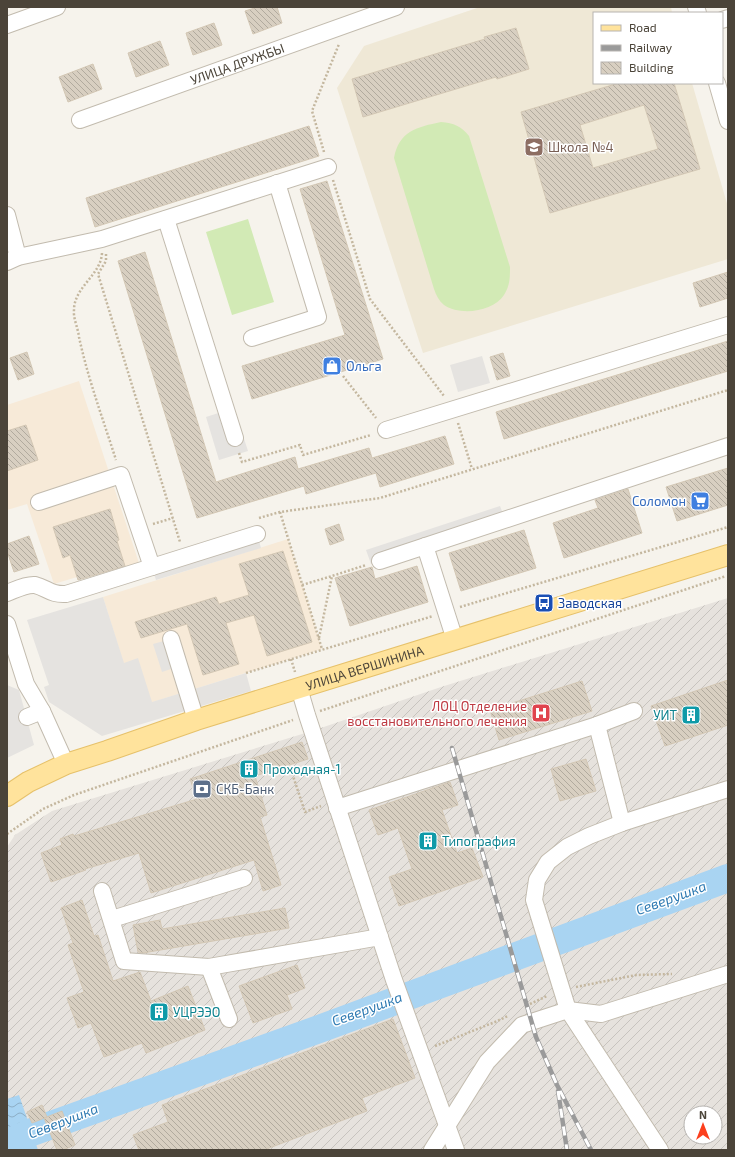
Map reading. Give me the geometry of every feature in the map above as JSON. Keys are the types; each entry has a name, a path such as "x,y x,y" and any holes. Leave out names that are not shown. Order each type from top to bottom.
{"main road":[{"name":"УЛИЦА ВЕРШИНИНА","path":"7,796 28,782 66,764 196,720 728,555"}],"street":[{"path":"7,25 57,7"},
{"name":"УЛИЦА ДРУЖБЫ","path":"80,120 396,7"},
{"path":"718,84 728,120"},
{"path":"7,215 13,260 104,238 328,167"},
{"path":"252,338 318,317 277,183"},
{"path":"166,218 235,438"},
{"path":"386,430 728,325"},
{"path":"380,561 728,446"},
{"path":"39,502 122,475 152,567"},
{"path":"7,593 32,585 43,588 54,594 66,594 152,567 257,526"},
{"path":"425,546 455,640"},
{"path":"7,624 26,684 42,711 66,764"},
{"path":"171,639 196,720"},
{"path":"300,688 307,715 394,980 456,1150"},
{"path":"27,717 42,711"},
{"path":"337,808 597,725 634,711"},
{"path":"597,725 622,823"},
{"path":"660,1150 568,1010 534,900 537,880 548,862 567,847 622,823 728,789"},
{"path":"112,920 244,878"},
{"path":"102,891 124,961 209,967 380,937"},
{"path":"209,967 229,1019"},
{"path":"432,1150 446,1125 487,1062 522,1024 568,1010 601,1014 728,974"}],"path":[{"path":"347,24 312,111 328,167 370,299 454,409 472,469"},
{"path":"104,238 101,261 79,292 74,310 81,345 95,394 122,475"},
{"path":"104,238 106,260 98,274 180,542"},
{"path":"235,438 242,462 300,445 303,455 386,430 343,376"},
{"path":"257,526 280,512 380,498 728,390"},
{"path":"280,512 322,649"},
{"path":"159,523 173,518"},
{"path":"246,673 728,527"},
{"path":"302,585 380,561"},
{"path":"7,834 43,809 74,795 307,715 728,575"},
{"path":"319,638 332,576"}],"shaded area":[{"name":"Школа №4","path":"480,7 671,7 672,12 593,12 593,84 692,84 728,207 728,259 423,353 337,88 364,46"},
{"path":"482,356 490,383 458,392 450,365"},
{"path":"79,381 139,563 125,567 121,556 75,570 77,577 54,584 27,504 7,510 7,405"},
{"path":"234,408 248,451 219,460 206,417"},
{"path":"500,506 505,519 371,564 366,550"},
{"path":"257,534 261,548 156,580 152,567"},
{"path":"288,539 322,649 137,707 103,597"},
{"path":"103,597 124,663 138,658 152,702 246,673 251,691 102,736 49,702 44,687 49,685 27,620"},
{"path":"728,598 728,1150 26,1150 7,1102 7,847 15,835 52,811 312,731 441,687"},
{"path":"171,639 180,666 162,672 153,644"},
{"path":"7,685 19,690 34,745 7,758"}],"green space":[{"path":"441,122 450,123 457,126 469,136 510,267 509,285 506,292 499,301 484,309 467,311 459,310 444,305 439,300 434,289 394,158 396,149 400,142 410,132 417,128"},
{"path":"248,219 274,302 232,315 206,232"}],"water":[{"path":"19,1095 38,1150 7,1150 7,1099"}],"building":[{"path":"258,7 277,7 282,23 253,34 245,11"},
{"path":"214,23 222,45 193,55 186,33"},
{"path":"516,28 529,69 497,79 496,77 363,117 352,79 485,39 484,37"},
{"path":"160,41 169,65 136,77 128,53"},
{"path":"93,64 102,89 68,102 59,77"},
{"path":"616,84 674,84 700,169 550,213 521,112","holes":["644,105 658,149 593,168 580,125"]},
{"path":"309,126 319,156 95,227 86,198"},
{"path":"327,181 383,359 252,399 242,366 345,335 300,189"},
{"path":"145,252 216,482 295,457 298,469 369,448 372,458 445,436 454,464 380,487 376,473 306,494 304,486 197,518 118,261"},
{"path":"728,272 728,298 700,307 693,283"},
{"path":"728,341 728,371 504,439 496,412"},
{"path":"27,352 34,374 18,380 10,358"},
{"path":"503,353 510,376 497,380 490,357"},
{"path":"26,425 38,460 7,471 7,431"},
{"path":"728,468 728,505 677,521 666,487"},
{"path":"628,489 642,533 564,558 553,523 598,508 595,500"},
{"path":"110,509 119,540 117,541 125,566 78,580 70,555 63,558 53,527"},
{"path":"339,524 344,540 330,545 325,529"},
{"path":"524,530 536,568 461,591 449,553"},
{"path":"29,536 39,564 14,572 7,551 7,544"},
{"path":"283,551 312,642 267,656 254,615 226,623 239,664 203,675 187,624 141,638 135,622 216,597 219,604 249,595 239,564"},
{"path":"417,566 428,602 350,626 335,578 372,567 375,579"},
{"name":"УИТ","path":"728,680 728,725 665,746 651,706"},
{"path":"582,681 592,711 499,740 490,710"},
{"path":"302,742 308,759 255,776 267,815 260,817 281,885 263,891 254,860 151,893 139,853 85,869 86,870 51,882 41,853 62,845 60,839 197,799 190,779"},
{"path":"586,759 596,791 560,801 551,769"},
{"name":"Типография","path":"450,782 458,805 442,810 457,853 472,848 483,877 399,906 389,877 412,869 398,828 378,835 369,810"},
{"path":"82,900 94,936 98,935 113,981 140,972 151,1001 188,986 205,1030 146,1053 142,1043 104,1057 91,1023 78,1028 67,998 84,992 68,945 73,943 61,908"},
{"path":"285,908 289,928 143,953 138,952 133,925 160,920 162,929"},
{"path":"297,965 305,988 287,995 292,1009 253,1023 239,986"},
{"path":"393,1019 415,1078 362,1098 367,1111 264,1150 139,1150 133,1135 168,1122 162,1105"},
{"path":"42,1105 47,1117 32,1123 27,1112"},
{"path":"62,1111 75,1145 63,1150 57,1150 44,1118"}],"waterway":[{"name":"Северушка","path":"7,1143 32,1132 322,1028 728,878"}],"railway":[{"path":"452,748 536,1037 557,1085 591,1150"},
{"path":"558,1091 567,1150"}],"place":[{"name":"Школа №4","path":"534,147"},
{"name":"Ольга","path":"332,366"},
{"name":"Соломон","path":"700,501"},
{"name":"Заводская","path":"544,603"},
{"name":"ЛОЦ Отделение восстановительного лечения","path":"541,713"},
{"name":"УИТ","path":"691,715"},
{"name":"Проходная-1","path":"249,769"},
{"name":"СКБ-Банк","path":"202,789"},
{"name":"Типография","path":"428,841"},
{"name":"УЦРЭЭО","path":"159,1012"}]}
